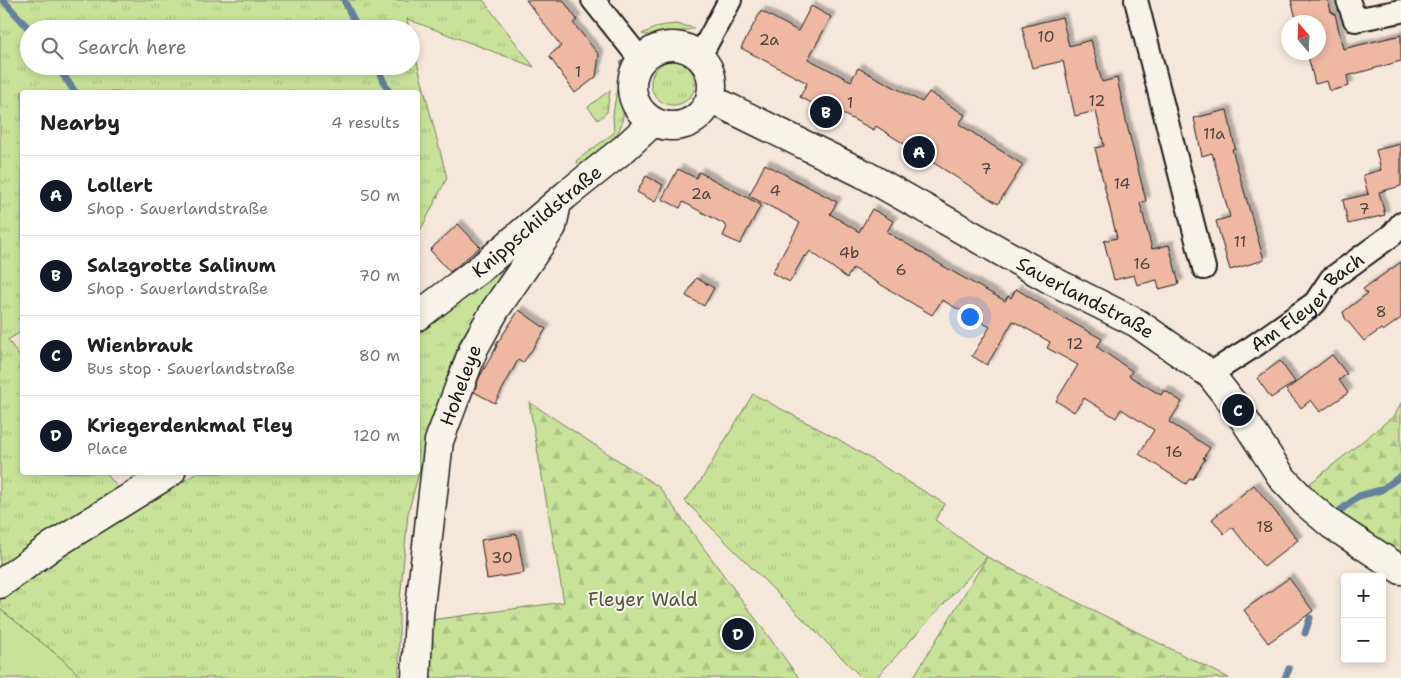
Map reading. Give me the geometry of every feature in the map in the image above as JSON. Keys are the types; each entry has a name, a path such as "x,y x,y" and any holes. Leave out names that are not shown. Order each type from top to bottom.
{"street":[{"path":"593,0 641,60"},
{"path":"700,56 730,0"},
{"path":"1136,0 1204,268"},
{"path":"1348,0 1355,20 1401,11"},
{"path":"669,45 686,47 700,56 709,69 713,84 711,99 702,114 688,124 670,126 654,122 640,110 632,94 633,76 641,60 654,50 669,45"},
{"name":"Sauerlandstraße","path":"711,99 862,173 1055,282 1137,323 1210,374 1238,410 1283,479 1306,503 1332,525 1401,570"},
{"name":"Knippschildstraße","path":"420,314 482,268 654,122"},
{"name":"Hoheleye","path":"416,678 418,615 439,441 474,348 494,310 552,226 557,203"},
{"name":"Am Fleyer Bach","path":"1210,374 1315,303 1331,279 1393,234 1401,224"},
{"path":"0,584 52,546 166,475"}],"green space":[{"path":"0,0 483,0 534,67 420,24 420,20 20,20 20,75 420,74 447,178 420,231 420,90 20,90 20,332 8,340 20,357 20,475 108,475 118,488 132,512 194,475 418,475 408,513 399,611 399,678 82,678 61,658 0,609"},
{"path":"676,24 694,28 651,35 642,34 659,26"},
{"path":"621,61 622,123 614,139 583,169 576,161 614,133 613,115"},
{"path":"677,61 689,67 694,74 694,92 689,99 682,104 669,105 661,102 654,95 651,79 654,71 661,64"},
{"path":"610,90 607,112 598,120 588,107"},
{"path":"511,266 460,340 420,469 420,333 488,276"},
{"path":"753,394 838,439 945,504 935,520 987,557 876,678 862,678 685,501 700,482"},
{"name":"Fleyer Wald","path":"529,402 659,487 799,678 429,678 431,620 564,602"},
{"path":"1401,403 1401,556 1323,503 1308,485 1395,415"},
{"path":"987,557 1229,678 913,678"},
{"path":"0,609 61,658 82,678 0,678"}],"building":[{"path":"526,0 563,0 577,20 573,23 599,55 596,77 575,93 549,56 561,46"},
{"path":"1291,0 1328,0 1331,12 1335,14 1343,49 1401,35 1401,61 1347,76 1349,86 1330,91 1327,81 1315,84 1309,60 1326,60 1326,15 1295,15"},
{"path":"811,6 831,17 808,59 851,81 858,68 922,102 929,92 965,115 959,124 1023,165 998,204 876,126 874,130 837,111 835,115 800,97 807,83 741,48 761,11 798,31"},
{"path":"1062,17 1069,46 1091,40 1102,82 1117,78 1146,201 1140,203 1152,249 1169,245 1179,284 1159,289 1157,280 1137,285 1134,275 1114,280 1104,241 1117,238 1095,148 1104,146 1096,111 1075,116 1063,61 1032,68 1022,27"},
{"path":"1227,110 1235,148 1232,149 1264,260 1230,270 1216,221 1230,217 1212,153 1202,156 1194,118"},
{"path":"1401,144 1401,186 1379,192 1385,215 1348,224 1343,200 1369,194 1363,175 1381,170 1376,150"},
{"path":"765,164 837,202 830,214 859,232 872,209 893,221 887,232 948,269 1005,301 1008,296 1011,298 1016,289 1102,339 1097,347 1132,371 1129,376 1161,395 1164,390 1182,402 1169,422 1210,448 1193,479 1190,478 1186,484 1139,454 1154,430 1121,409 1116,418 1084,398 1074,412 1056,401 1078,365 1047,348 1050,342 1013,321 987,365 972,356 990,327 942,300 932,315 853,268 847,278 810,251 806,257 804,256 790,282 772,273 800,223 749,196"},
{"path":"678,169 696,178 699,172 761,205 740,244 723,236 727,227 724,224 683,202 680,208 662,199"},
{"path":"646,176 663,185 655,202 637,192"},
{"path":"458,224 480,247 450,272 430,250"},
{"path":"1401,262 1401,318 1383,331 1381,329 1364,341 1345,318 1343,312 1367,294 1363,289"},
{"path":"696,278 714,288 704,306 686,296"},
{"path":"519,310 546,329 523,363 518,360 495,403 474,392 496,345"},
{"path":"1332,355 1347,374 1339,380 1348,393 1320,412 1311,400 1301,408 1286,390"},
{"path":"1280,361 1295,382 1271,398 1257,378"},
{"path":"1254,485 1298,540 1264,567 1232,527 1224,534 1212,519"},
{"path":"517,534 524,573 487,579 481,540"},
{"path":"1289,578 1313,611 1268,643 1244,610"}],"waterway":[{"path":"3,0 21,20"},
{"path":"344,0 354,20"},
{"path":"63,75 74,90"},
{"path":"380,75 388,90"},
{"path":"1338,512 1359,496 1381,490 1401,476"},
{"path":"1305,633 1310,618"},
{"path":"1285,678 1289,669"}],"place":[{"name":"Salzgrotte Salinum","path":"826,112"},
{"name":"Lollert","path":"919,152"},
{"name":"Wienbrauk","path":"1238,410"},
{"name":"Kriegerdenkmal Fley","path":"738,634"}]}
